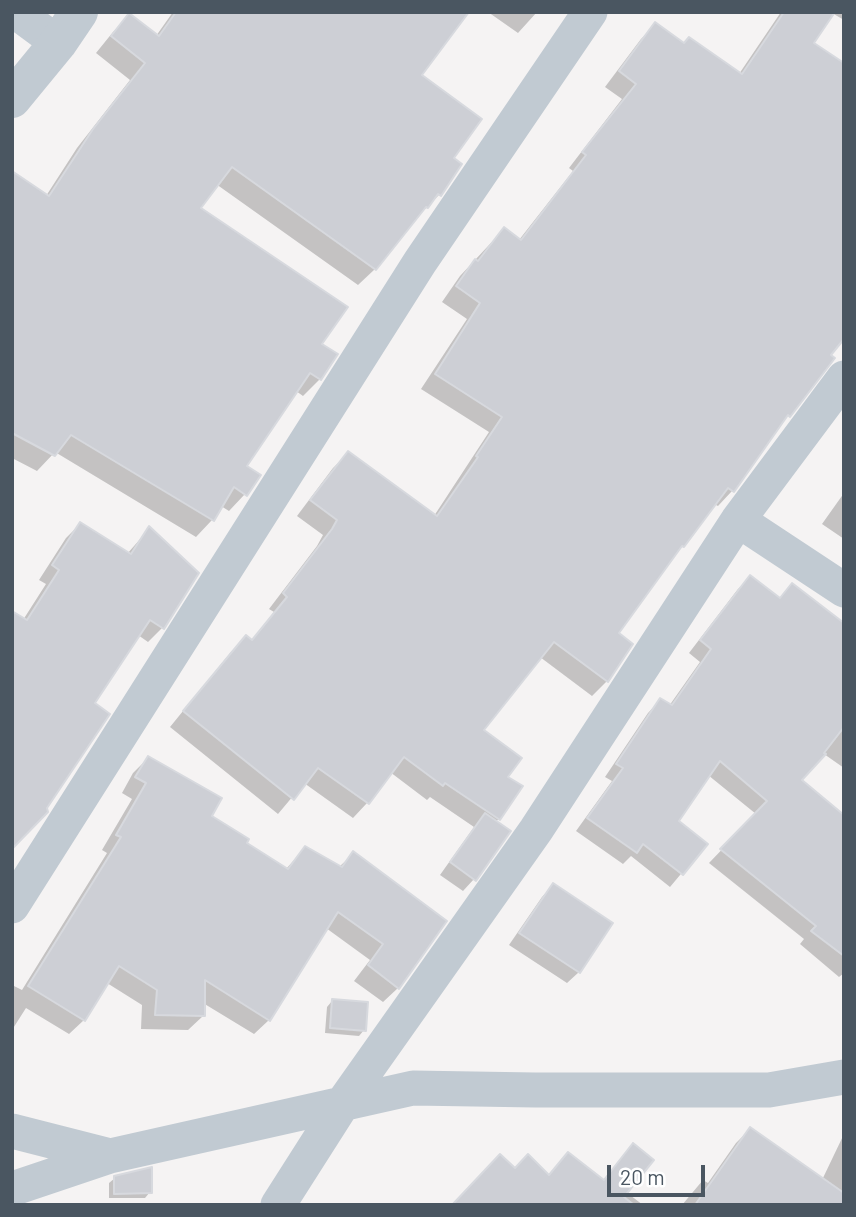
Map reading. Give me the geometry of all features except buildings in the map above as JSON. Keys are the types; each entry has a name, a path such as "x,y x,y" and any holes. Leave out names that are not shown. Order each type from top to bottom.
{"street":[{"path":"12,99 69,27 16,12"},
{"path":"12,906 420,262 590,12"},
{"path":"278,1205 343,1103 536,830 738,520 844,378"},
{"path":"738,520 844,590"},
{"path":"12,1189 110,1156 412,1088 769,1090 844,1077"},
{"path":"12,1131 110,1156"}]}
